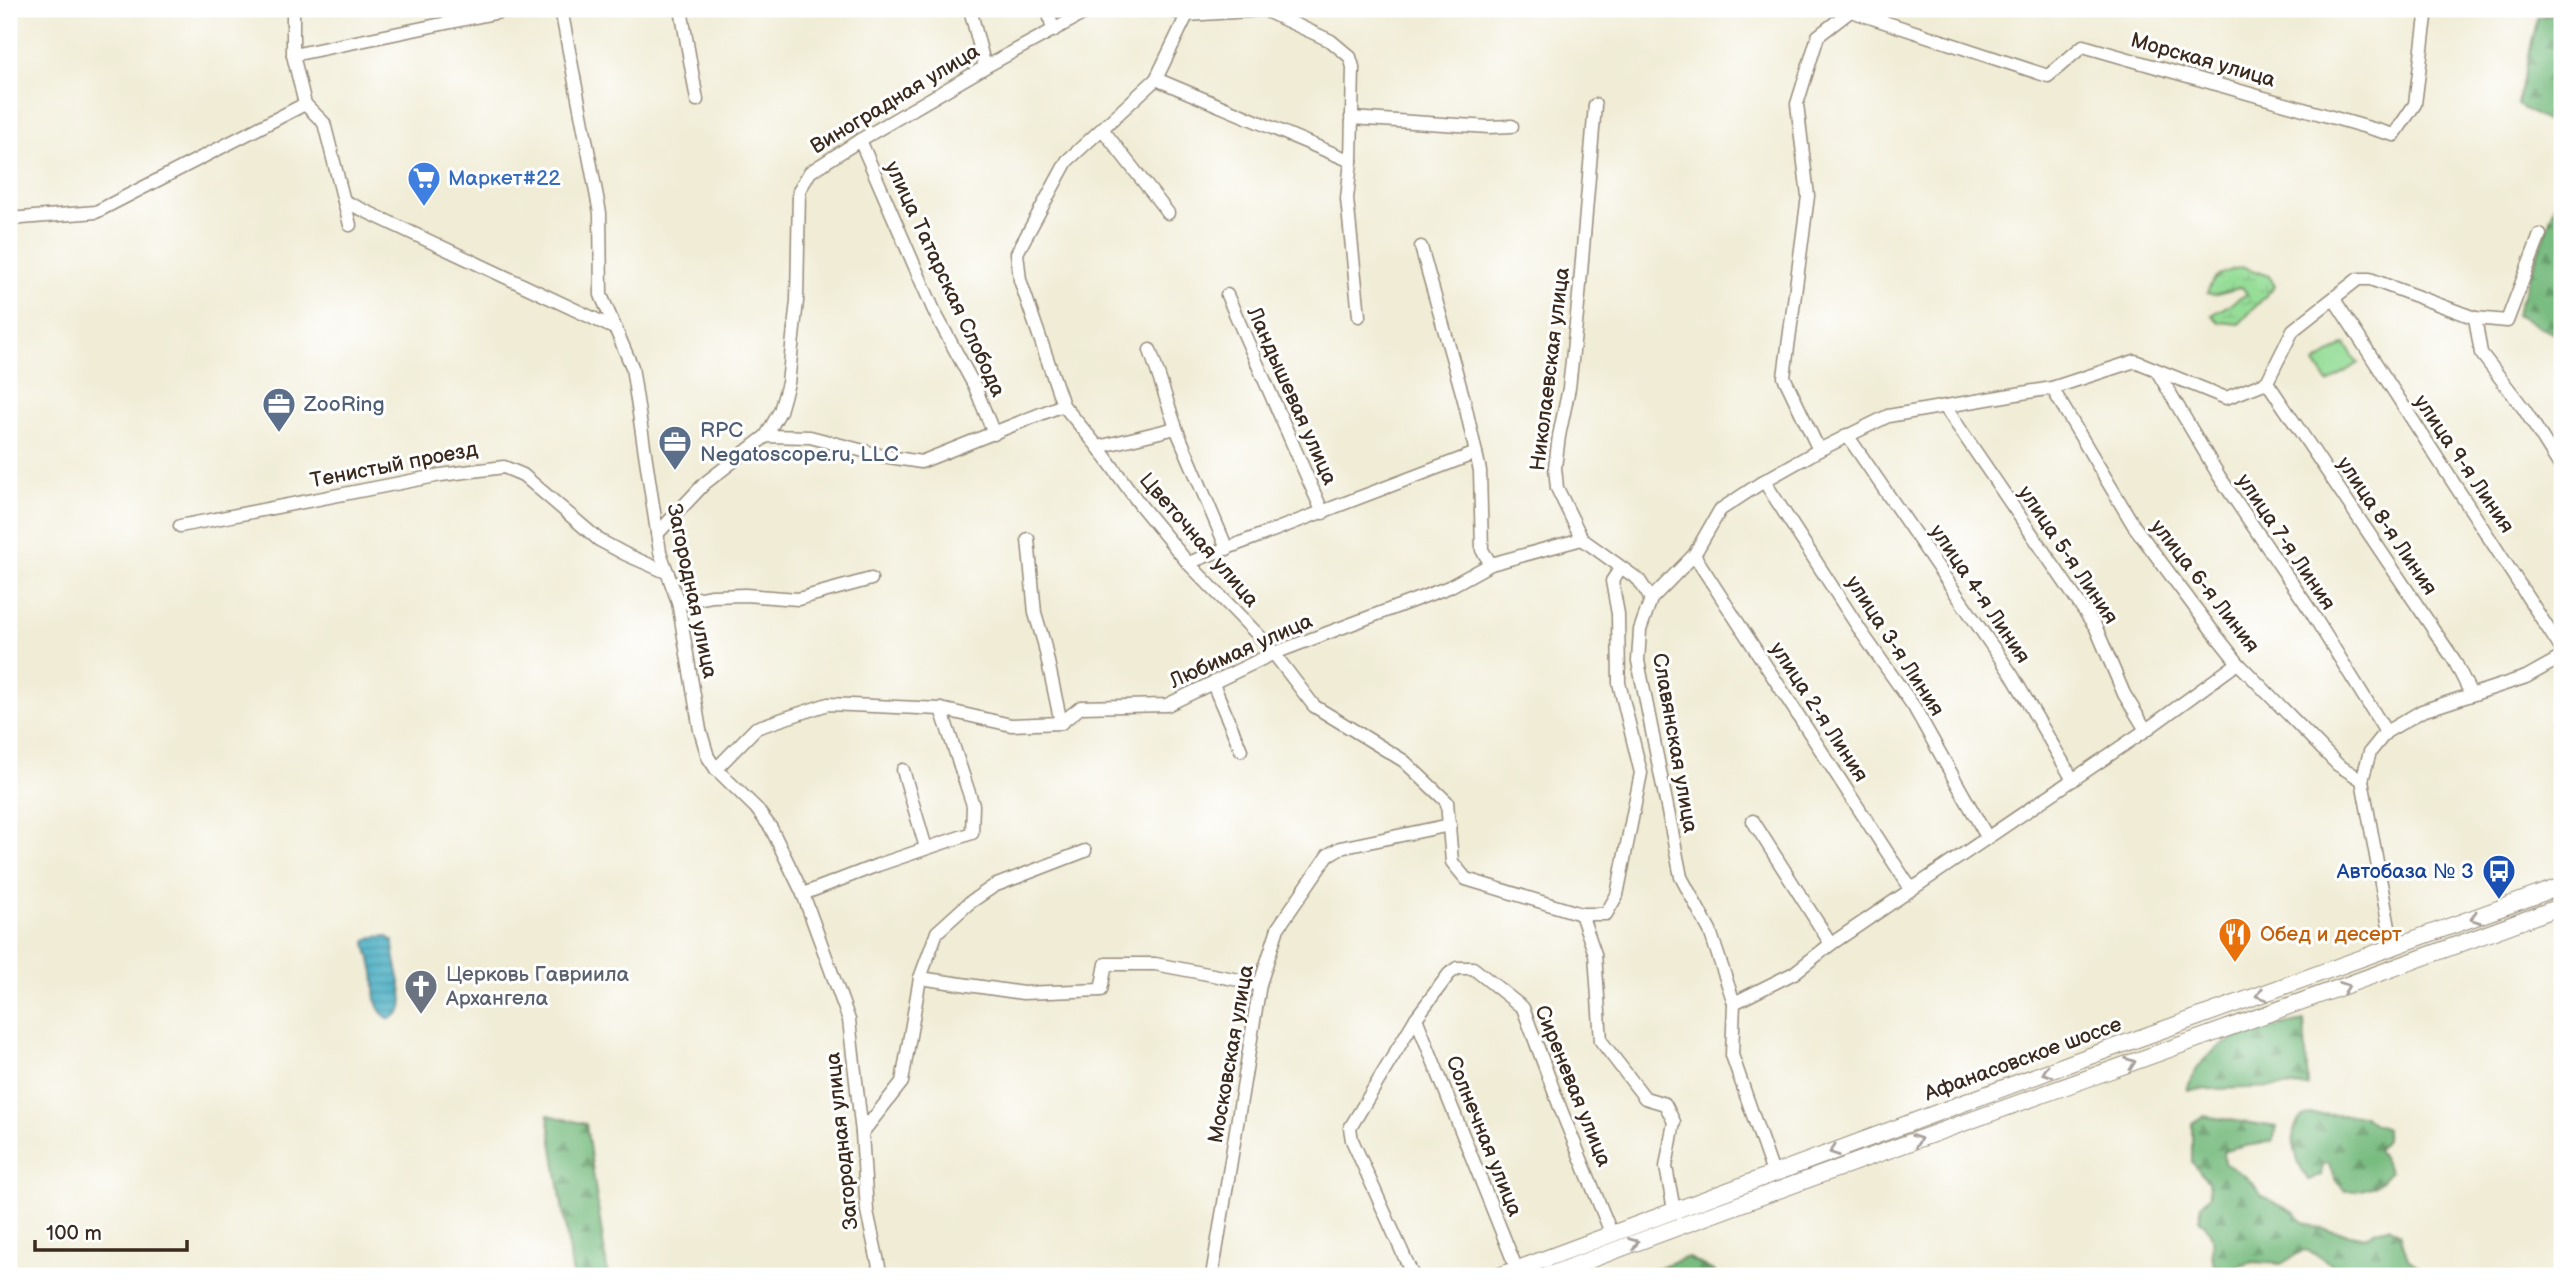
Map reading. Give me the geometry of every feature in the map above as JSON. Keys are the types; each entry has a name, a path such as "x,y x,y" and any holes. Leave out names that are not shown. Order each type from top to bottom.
{"main road":[{"name":"Афанасовское шоссе","path":"1499,1276 2076,1061 2562,886"},
{"name":"Афанасовское шоссе","path":"1547,1276 1678,1226 2562,906"}],"street":[{"path":"293,9 293,55 305,104 324,123 350,225"},
{"path":"293,55 514,9"},
{"name":"Загородная улица","path":"561,9 600,213 601,295 632,367 660,552 678,601 700,730 708,757 716,769 756,808 771,828 803,894 849,1020 862,1133 867,1212 881,1276"},
{"path":"681,9 697,100"},
{"path":"970,9 985,67"},
{"path":"1048,9 1053,31"},
{"name":"Виноградная улица","path":"766,436 780,411 788,383 797,301 799,191 810,172 985,67 1092,9"},
{"path":"1165,9 1187,15 1264,10 1331,41 1350,57 1353,67 1352,118 1347,199 1359,316"},
{"name":"Морская улица","path":"1852,10 2048,76 2083,46 2394,135 2415,104 2427,9"},
{"path":"1819,450 1784,377 1808,197 1797,104 1818,36 1852,10"},
{"path":"657,534 705,482 766,436 810,437 883,456 921,462 1063,405 1020,280 1017,253 1067,161 1156,79 1187,15"},
{"path":"1156,79 1351,161"},
{"path":"9,219 96,212 305,104"},
{"name":"Николаевская улица","path":"1595,105 1578,309 1569,388 1555,467 1557,488 1582,539 1620,569 1639,580 1651,599"},
{"path":"1352,118 1489,127 1512,126"},
{"path":"1103,130 1168,213"},
{"name":"улица Татарская Слобода","path":"860,140 935,313 975,387 993,434"},
{"path":"344,201 616,328"},
{"path":"2267,382 2293,330 2358,279 2370,279 2475,322 2507,321 2540,235"},
{"path":"1421,247 1464,400 1480,471 1482,550 1491,564"},
{"name":"Ландышевая улица","path":"1227,295 1323,513"},
{"name":"улица 9-я Линия","path":"2333,299 2562,650"},
{"path":"2475,322 2480,353 2524,409 2562,469"},
{"path":"1150,349 1177,428 1227,549"},
{"name":"Славянская улица","path":"1773,1173 1732,1055 1734,1003 1710,931 1681,877 1638,661 1640,630 1651,599 1694,555 1720,510 1819,450 1888,416 2052,388 2135,361 2226,398 2267,382"},
{"name":"улица 7-я Линия","path":"2157,371 2219,476 2309,610 2386,733"},
{"name":"улица 8-я Линия","path":"2267,382 2454,660 2471,694"},
{"name":"улица 6-я Линия","path":"2052,388 2134,526 2238,663 2339,765 2362,780"},
{"name":"Цветочная улица","path":"1063,405 1188,563 1265,642 1314,706 1404,761 1447,802 1452,862 1466,879 1581,914"},
{"name":"улица 5-я Линия","path":"1945,407 2096,628 2124,694 2146,730"},
{"path":"1098,447 1177,428"},
{"name":"улица 4-я Линия","path":"1847,435 2012,675 2073,780"},
{"path":"1188,563 1476,453"},
{"name":"Тенистый проезд","path":"180,526 441,475 504,467 523,475 599,540 667,573"},
{"name":"улица 3-я Линия","path":"1764,481 1862,633 1914,707 1987,837"},
{"path":"1028,539 1035,613 1061,723"},
{"name":"Любимая улица","path":"716,769 756,728 828,704 941,709 1011,725 1061,723 1081,707 1167,705 1272,654 1448,587 1491,564 1582,539"},
{"name":"улица 2-я Линия","path":"1694,555 1911,889"},
{"path":"1620,569 1612,581 1618,614 1619,683 1641,773 1617,895 1606,914 1581,914 1595,954 1601,1041 1645,1098 1665,1104 1674,1122 1666,1167 1674,1210"},
{"path":"678,601 745,595 798,599 871,579"},
{"path":"2393,949 2362,780 2370,752 2386,733 2422,711 2525,677 2562,657"},
{"path":"1734,1003 1794,973 1831,944 2146,730 2238,663"},
{"path":"1213,684 1241,750"},
{"path":"803,894 972,833 973,805 941,709"},
{"path":"903,770 926,848"},
{"path":"1753,821 1831,944"},
{"name":"Московская улица","path":"1212,1276 1260,984 1278,928 1328,855 1340,848 1450,825"},
{"path":"862,1133 902,1082 920,978 937,932 993,886 1085,850"},
{"path":"920,978 1023,993 1101,990 1106,964 1155,964 1260,984"},
{"name":"Сиреневая улица","path":"1416,1018 1449,974 1465,966 1473,968 1520,1004 1612,1234"},
{"path":"1413,1276 1350,1134 1352,1124 1416,1018"},
{"name":"Солнечная улица","path":"1416,1018 1517,1270"}],"green space":[{"path":"2562,14 2562,130 2517,105 2538,17"},
{"path":"2562,186 2562,338 2516,315"},
{"path":"2243,267 2269,276 2275,286 2239,324 2219,322 2212,315 2247,294 2242,287 2214,295 2207,293 2210,286 2220,274"},
{"path":"2345,344 2358,363 2328,383 2315,363"},
{"path":"2304,1021 2308,1086 2187,1090 2195,1072 2206,1058 2234,1039"},
{"path":"2310,1114 2364,1116 2386,1129 2386,1140 2377,1150 2390,1171 2386,1177 2371,1187 2345,1191 2336,1181 2328,1163 2322,1164 2321,1176 2308,1180 2295,1150 2294,1133 2300,1119"},
{"path":"548,1115 586,1124 608,1276 573,1276"},
{"path":"2203,1116 2277,1127 2273,1140 2223,1151 2224,1163 2245,1176 2262,1196 2315,1227 2365,1237 2376,1230 2389,1227 2400,1234 2408,1259 2418,1266 2417,1276 2346,1271 2304,1250 2281,1264 2253,1262 2226,1270 2214,1266 2212,1237 2199,1219 2202,1205 2210,1195 2208,1182 2192,1162 2192,1123"},
{"path":"1687,1257 1715,1272 1716,1276 1635,1276"}],"water":[{"path":"387,936 393,941 403,1001 400,1012 390,1019 383,1015 377,1003 366,941 372,937"}],"place":[{"name":"Маркет#22","path":"424,208"},
{"name":"ZooRing","path":"279,434"},
{"name":"RPC Negatoscope.ru, LLC","path":"675,472"},
{"name":"Автобаза № 3","path":"2499,901"},
{"name":"Обед и десерт","path":"2235,964"},
{"name":"Церковь Гавриила Архангела","path":"421,1016"}]}
